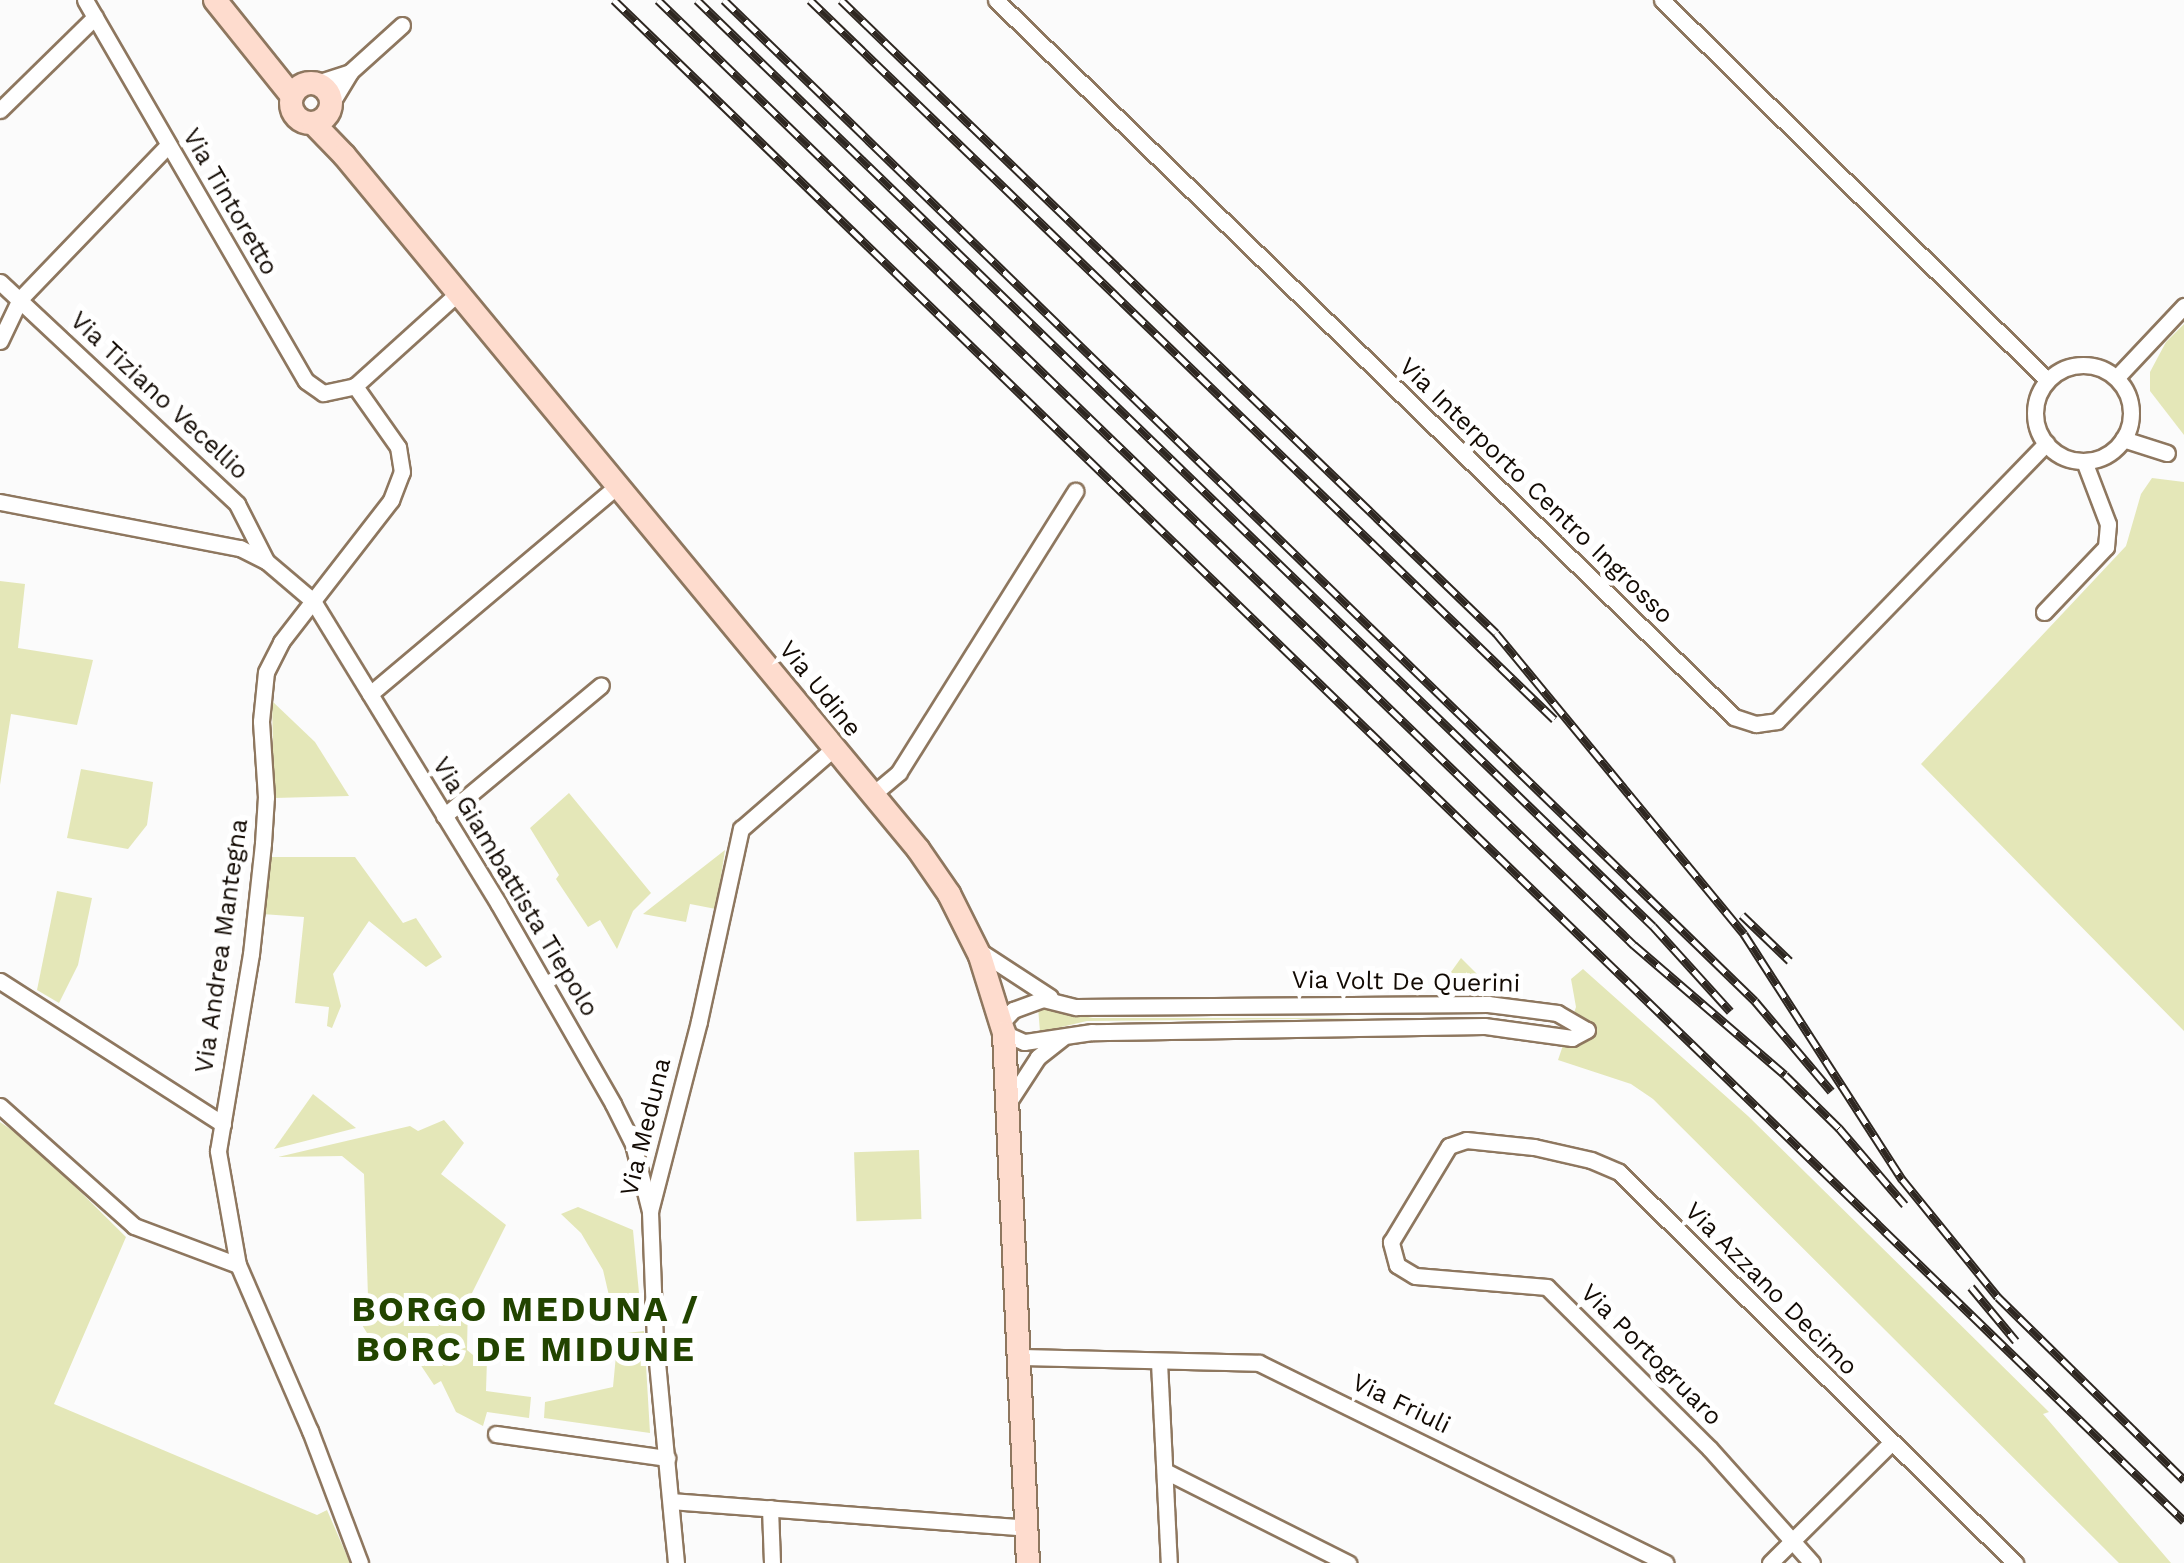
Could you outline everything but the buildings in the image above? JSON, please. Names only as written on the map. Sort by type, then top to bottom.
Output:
[{"type":"main road","points":[[215,0],[263,58],[303,88],[326,90],[324,113],[296,115],[303,88]]},
{"type":"main road","name":"Via Udine","points":[[324,113],[344,155],[872,795],[949,894],[977,950],[1002,1028],[1028,1563]]},
{"type":"street","name":"Via Tintoretto","points":[[85,0],[306,381],[323,394],[354,386]]},
{"type":"street","name":"Via Interporto Centro Ingrosso","points":[[996,0],[1734,718],[1756,724],[1777,721],[2046,443]]},
{"type":"street","points":[[1662,0],[2046,379]]},
{"type":"street","points":[[0,110],[95,17]]},
{"type":"street","points":[[324,113],[350,72],[402,25]]},
{"type":"street","points":[[303,88],[350,72]]},
{"type":"street","points":[[0,341],[20,299],[168,145]]},
{"type":"street","name":"Via Tiziano Vecellio","points":[[0,282],[237,504],[266,562]]},
{"type":"street","points":[[354,386],[458,293]]},
{"type":"street","points":[[2116,377],[2184,306]]},
{"type":"street","points":[[2072,366],[2088,366],[2116,377],[2130,408],[2123,439],[2100,458],[2084,461],[2069,459],[2046,443],[2034,412],[2046,379],[2072,366]]},
{"type":"street","name":"Via Andrea Mantegna","points":[[354,386],[398,447],[402,472],[391,500],[280,642],[266,672],[261,721],[266,797],[262,843],[250,954],[218,1151],[238,1265],[310,1432],[360,1563]]},
{"type":"street","points":[[2123,439],[2167,453]]},
{"type":"street","points":[[2044,612],[2106,547],[2108,524],[2084,461]]},
{"type":"street","points":[[370,694],[617,486]]},
{"type":"street","points":[[872,795],[899,772],[1075,491]]},
{"type":"street","points":[[0,502],[240,548],[266,562]]},
{"type":"street","name":"Via Giambattista Tiepolo","points":[[266,562],[313,601],[444,816],[614,1104],[633,1144],[650,1211]]},
{"type":"street","points":[[444,816],[601,684]]},
{"type":"street","name":"Via Meduna","points":[[676,1563],[655,1342],[650,1211],[699,1021],[741,829],[833,750]]},
{"type":"street","name":"Via Volt De Querini","points":[[977,950],[1028,987],[1062,1004]]},
{"type":"street","points":[[0,980],[222,1124]]},
{"type":"street","name":"Via Volt De Querini","points":[[1043,999],[1062,1004],[1409,1004],[1488,1004],[1541,1010],[1558,1013],[1587,1030],[1572,1038],[1484,1026],[1074,1033],[1024,1042],[1002,1028],[1026,1004],[1043,999]]},
{"type":"street","points":[[1409,1004],[1409,1026]]},
{"type":"street","points":[[1008,1103],[1038,1058],[1074,1033]]},
{"type":"street","points":[[0,1106],[134,1226],[238,1265]]},
{"type":"street","name":"Via Azzano Decimo","points":[[1449,1146],[1466,1140],[1534,1148],[1591,1160],[1619,1172],[1890,1444],[2015,1563]]},
{"type":"street","name":"Via Portogruaro","points":[[1449,1146],[1391,1242],[1397,1265],[1414,1276],[1547,1287],[1709,1448],[1812,1563]]},
{"type":"street","name":"Via Friuli","points":[[1020,1356],[1259,1363],[1666,1563]]},
{"type":"street","points":[[1159,1362],[1170,1563]]},
{"type":"street","points":[[496,1434],[667,1458]]},
{"type":"street","points":[[1770,1563],[1890,1444]]},
{"type":"street","points":[[1167,1472],[1348,1563]]},
{"type":"street","points":[[671,1501],[1026,1528]]},
{"type":"street","points":[[770,1508],[772,1563]]},
{"type":"street","points":[[1309,1563],[1318,1548]]},
{"type":"green space","points":[[2184,324],[2184,435],[2150,391],[2150,372],[2166,342]]},
{"type":"green space","points":[[2152,478],[2184,482],[2184,1031],[1921,764],[2126,546],[2141,494]]},
{"type":"green space","points":[[0,581],[25,584],[18,648],[93,660],[77,725],[11,714],[0,785]]},
{"type":"green space","points":[[272,701],[315,742],[349,796],[274,798]]},
{"type":"green space","points":[[81,769],[153,782],[147,825],[128,849],[67,838]]},
{"type":"green space","points":[[569,793],[651,893],[633,911],[617,949],[600,920],[588,927],[556,879],[559,875],[530,828]]},
{"type":"green space","points":[[725,850],[716,909],[690,904],[686,922],[643,914]]},
{"type":"green space","points":[[268,857],[355,857],[403,923],[416,918],[442,957],[426,967],[369,921],[333,974],[341,1006],[332,1028],[327,1026],[329,1007],[295,1003],[304,917],[262,914]]},
{"type":"green space","points":[[57,891],[92,898],[78,965],[59,1003],[37,990]]},
{"type":"green space","points":[[1461,958],[1492,991],[1461,992],[1452,985],[1451,972]]},
{"type":"green space","points":[[1583,969],[1748,1116],[2049,1412],[2043,1414],[2171,1563],[2119,1563],[1653,1099],[1631,1084],[1558,1060],[1576,1007],[1571,979]]},
{"type":"green space","points":[[1038,1007],[1093,1018],[1397,1018],[1087,1021],[1040,1032]]},
{"type":"green space","points":[[313,1094],[356,1128],[274,1149]]},
{"type":"green space","points":[[444,1120],[464,1143],[441,1174],[506,1225],[468,1301],[467,1350],[479,1360],[487,1359],[486,1391],[531,1397],[529,1418],[487,1412],[483,1426],[456,1412],[441,1381],[434,1385],[416,1358],[375,1346],[351,1307],[368,1297],[364,1174],[342,1156],[278,1157],[410,1126],[418,1131]]},
{"type":"green space","points":[[0,1122],[30,1142],[126,1237],[54,1404],[317,1515],[327,1510],[350,1563],[0,1563]]},
{"type":"green space","points":[[919,1150],[921,1219],[856,1221],[854,1152]]},
{"type":"green space","points":[[578,1207],[633,1230],[641,1314],[614,1317],[603,1270],[581,1233],[561,1214]]},
{"type":"green space","points":[[644,1331],[650,1433],[544,1418],[545,1402],[613,1387],[618,1334]]},
{"type":"railway","points":[[614,0],[2184,1521]]},
{"type":"railway","points":[[658,0],[1634,945],[1785,1075],[1839,1128],[1905,1205]]},
{"type":"railway","points":[[697,0],[1653,926],[1730,1011]]},
{"type":"railway","points":[[724,0],[1755,1001],[1831,1091]]},
{"type":"railway","points":[[810,0],[1554,719]]},
{"type":"railway","points":[[841,0],[1496,633],[1744,934],[1902,1179],[1998,1297],[2184,1480]]},
{"type":"railway","points":[[1742,915],[1790,961]]},
{"type":"railway","points":[[1971,1287],[2016,1341]]},
{"type":"district","name":"BORGO MEDUNA / BORC DE MIDUNE","points":[[526,1329]]}]
